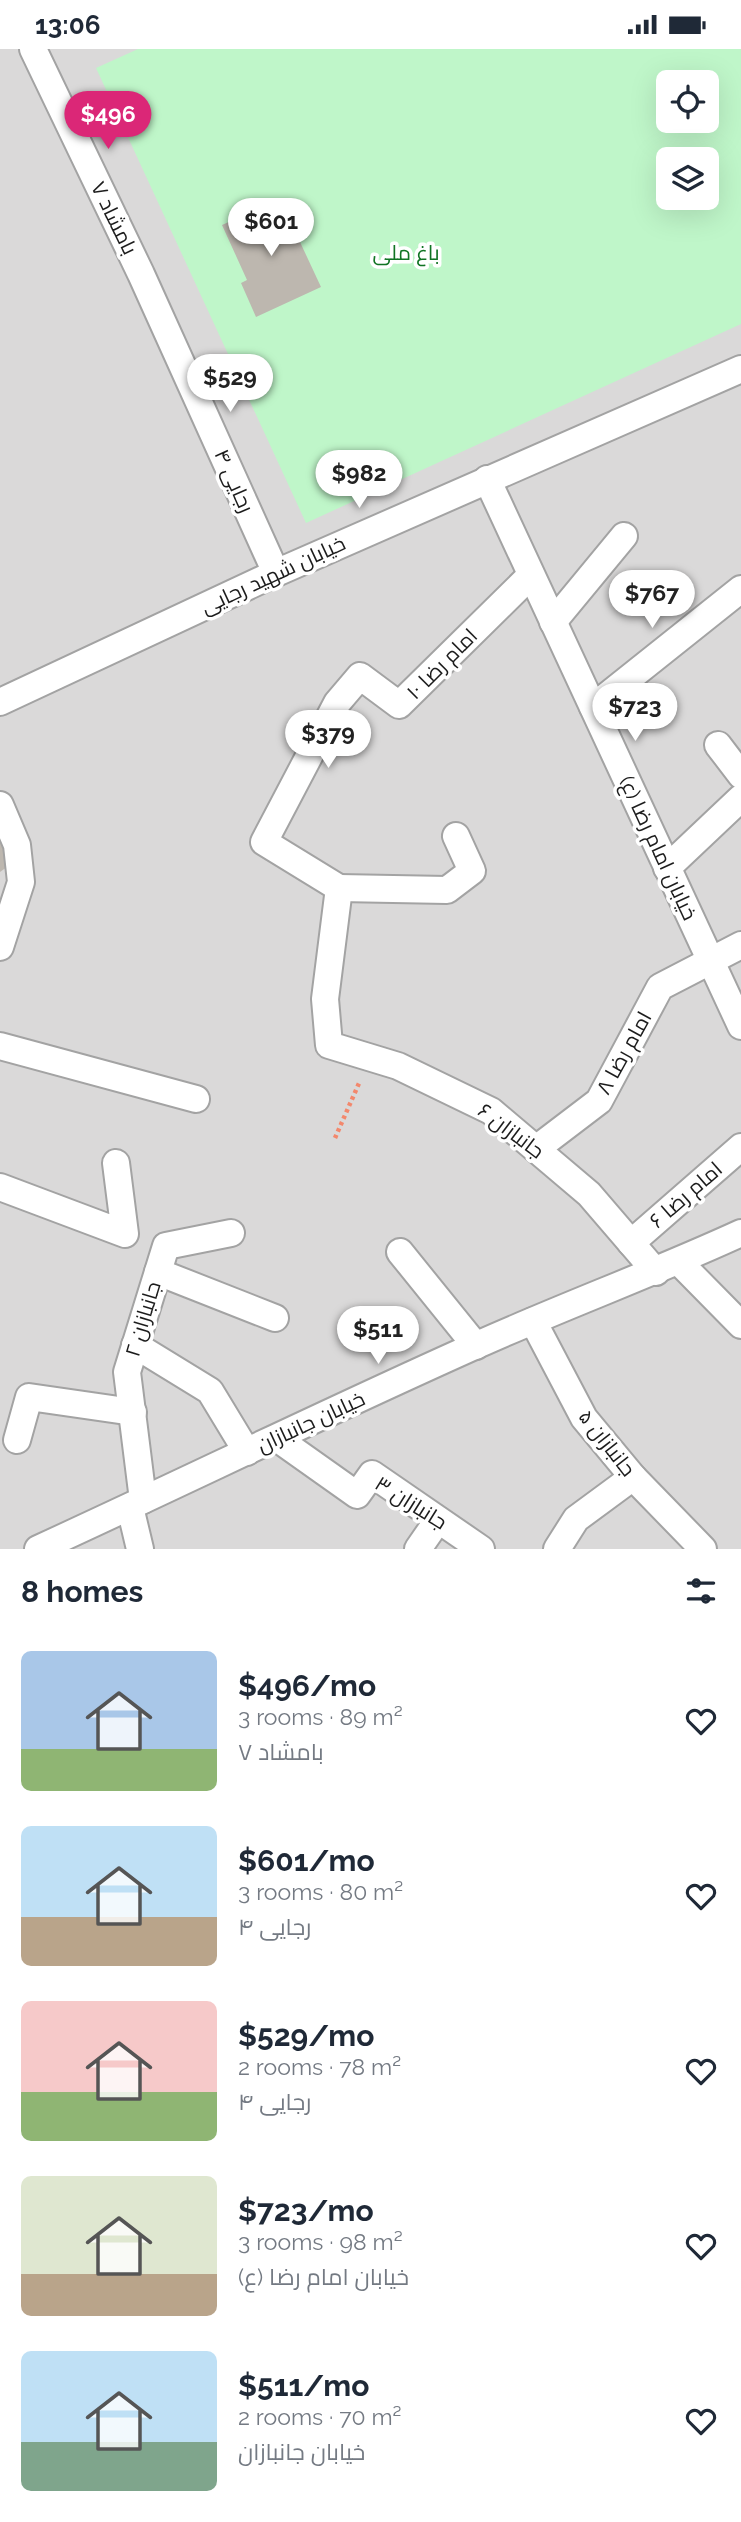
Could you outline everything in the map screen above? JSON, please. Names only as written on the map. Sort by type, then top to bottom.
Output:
[{"type":"street","name":"بامشاد ۷","points":[[33,49],[141,274]]},
{"type":"street","name":"رجایی ۴","points":[[141,274],[276,573]]},
{"type":"street","name":"خیابان شهید رجایی","points":[[0,702],[276,573],[741,369]]},
{"type":"street","name":"خیابان امام رضا (ع)","points":[[487,479],[741,1025]]},
{"type":"street","points":[[553,622],[624,536]]},
{"type":"street","name":"امام رضا ۱۰","points":[[339,888],[264,842],[337,703],[360,676],[400,705],[531,575]]},
{"type":"street","points":[[593,707],[741,589]]},
{"type":"street","points":[[718,744],[741,775]]},
{"type":"street","points":[[667,867],[741,797]]},
{"type":"street","points":[[0,805],[17,845],[21,882],[0,947]]},
{"type":"street","points":[[339,888],[447,890],[472,871],[456,836]]},
{"type":"street","name":"جانبازان ۶","points":[[339,888],[324,999],[329,1045],[398,1066],[491,1111],[589,1194],[631,1243],[667,1267],[741,1325]]},
{"type":"street","name":"امام رضا ۸","points":[[537,1149],[599,1101],[660,987],[741,945]]},
{"type":"street","points":[[0,1046],[196,1099]]},
{"type":"street","name":"امام رضا ۶","points":[[631,1243],[741,1147]]},
{"type":"street","points":[[0,1187],[125,1234],[117,1163]]},
{"type":"street","name":"جانبازان ۲","points":[[140,1549],[127,1372],[166,1246],[231,1233]]},
{"type":"street","name":"خیابان جانبازان","points":[[38,1549],[476,1346],[667,1267],[741,1233]]},
{"type":"street","points":[[400,1252],[476,1346]]},
{"type":"street","points":[[158,1272],[275,1318]]},
{"type":"street","name":"جانبازان ۵","points":[[533,1321],[584,1418],[633,1477],[702,1549]]},
{"type":"street","points":[[135,1345],[210,1391],[247,1452]]},
{"type":"street","points":[[17,1440],[29,1397],[132,1412]]},
{"type":"street","name":"جانبازان ۳","points":[[278,1439],[357,1495],[372,1474],[481,1549]]},
{"type":"street","points":[[557,1549],[576,1519],[633,1477]]},
{"type":"street","points":[[418,1549],[438,1520]]},
{"type":"path","points":[[335,1138],[370,1057]]},
{"type":"shaded area","points":[[0,49],[741,49],[741,1549],[0,1549]]},
{"type":"green space","name":"باغ ملی","points":[[138,49],[741,49],[741,324],[306,523],[96,68]]},
{"type":"building","points":[[280,199],[321,287],[256,317],[241,283],[247,280],[222,225]]},
{"type":"building","points":[[0,842],[11,864],[0,872]]}]
